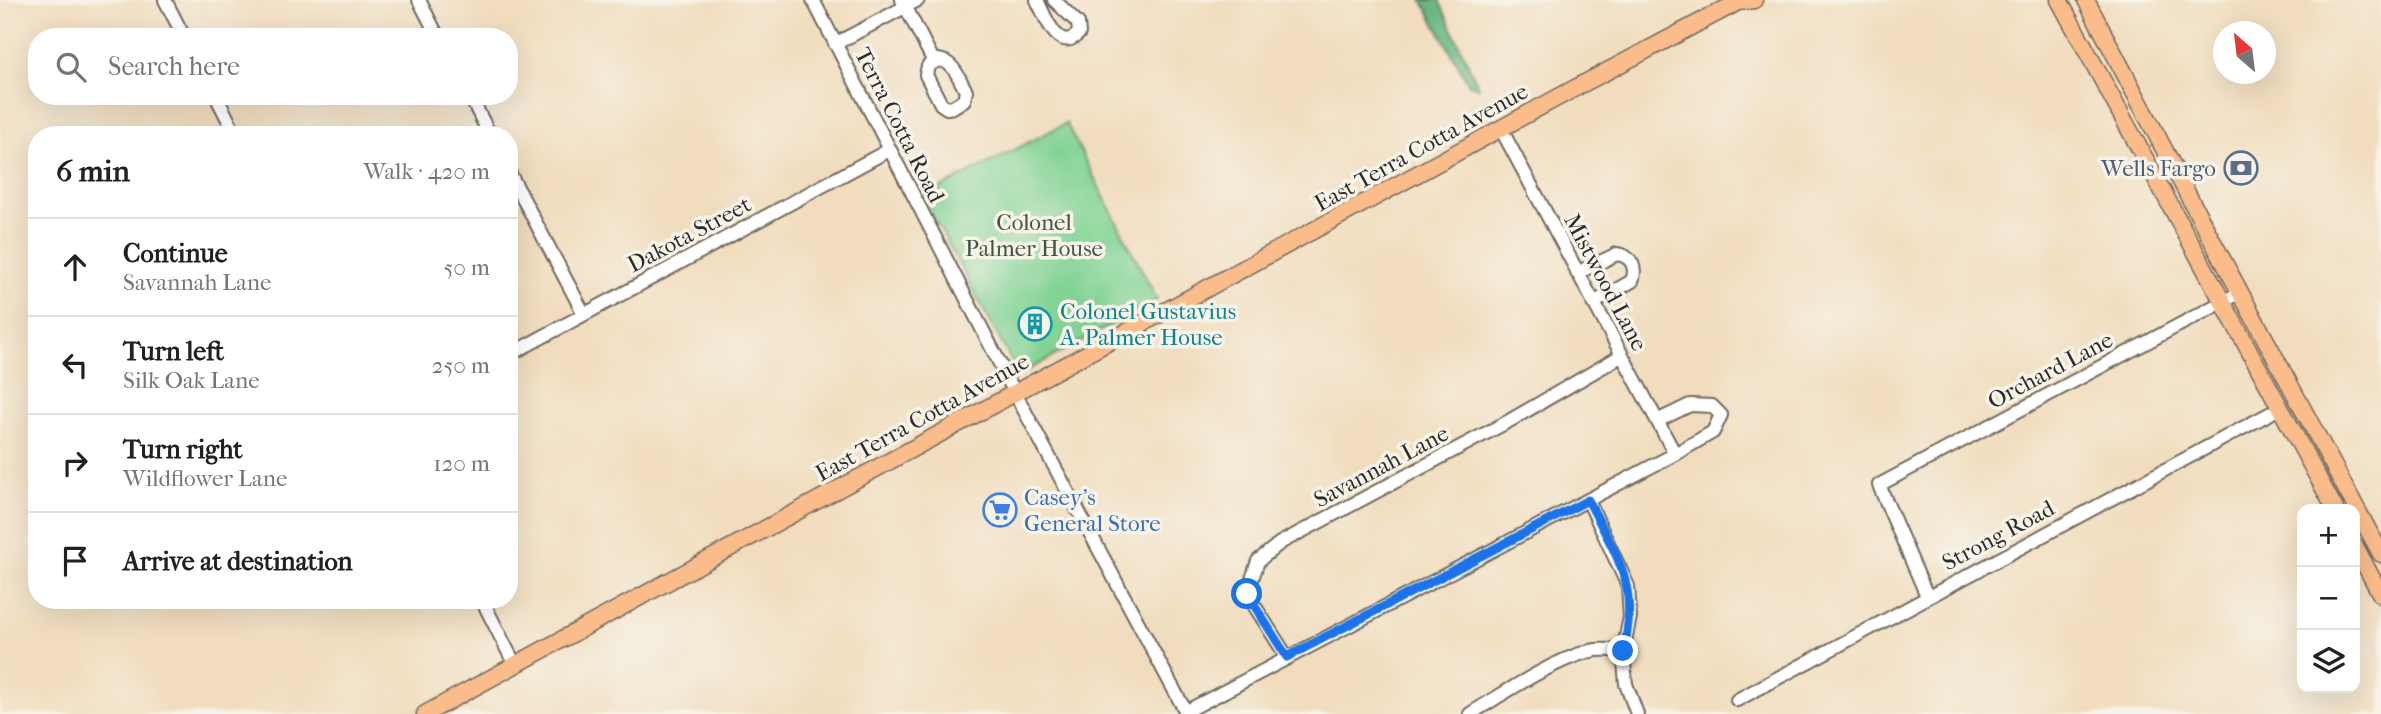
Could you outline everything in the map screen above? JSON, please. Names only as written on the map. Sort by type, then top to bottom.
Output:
[{"type":"main road","points":[[2059,0],[2332,504]]},
{"type":"main road","points":[[2086,0],[2381,554]]},
{"type":"main road","name":"East Terra Cotta Avenue","points":[[425,714],[1501,129],[1744,1]]},
{"type":"main road","points":[[2360,555],[2381,595]]},
{"type":"street","points":[[165,0],[179,28]]},
{"type":"street","points":[[419,0],[434,28]]},
{"type":"street","name":"Terra Cotta Road","points":[[813,0],[1015,393],[1186,713]]},
{"type":"street","points":[[835,44],[904,3],[918,0]]},
{"type":"street","points":[[1037,0],[1056,34],[1062,40],[1069,40],[1079,33],[1079,26],[1054,0]]},
{"type":"street","points":[[904,3],[933,62]]},
{"type":"street","points":[[221,105],[231,126]]},
{"type":"street","points":[[475,105],[485,126]]},
{"type":"street","name":"Mistwood Lane","points":[[1501,129],[1675,454]]},
{"type":"street","name":"Dakota Street","points":[[518,350],[889,150]]},
{"type":"street","points":[[518,189],[584,314]]},
{"type":"street","points":[[1577,273],[1611,255],[1623,255],[1632,263],[1635,270],[1632,281],[1593,303]]},
{"type":"street","name":"Orchard Lane","points":[[1927,596],[1879,485],[2241,292]]},
{"type":"street","name":"Savannah Lane","points":[[1287,657],[1247,594],[1258,561],[1280,543],[1509,421],[1621,356]]},
{"type":"street","points":[[1186,713],[1287,657],[1675,454],[1713,432],[1721,415],[1712,405],[1690,405],[1657,421]]},
{"type":"street","name":"Strong Road","points":[[1737,700],[2280,408]]},
{"type":"street","points":[[1588,500],[1628,586],[1630,617],[1623,651],[1626,684],[1637,714]]},
{"type":"street","points":[[487,609],[515,665]]},
{"type":"street","points":[[1470,714],[1578,655],[1596,650],[1623,651]]},
{"type":"green space","points":[[1422,0],[1439,0],[1479,88],[1469,85]]},
{"type":"green space","name":"Colonel Palmer House","points":[[1066,123],[1157,300],[1019,375],[923,197]]},
{"type":"place","name":"Wells Fargo","points":[[2241,168]]},
{"type":"place","name":"Colonel Gustavius A. Palmer House","points":[[1035,324]]},
{"type":"place","name":"Casey's General Store","points":[[1000,510]]},
{"type":"route","points":[[1247,594],[1287,657],[1588,500],[1628,586],[1630,617],[1623,651]]}]
